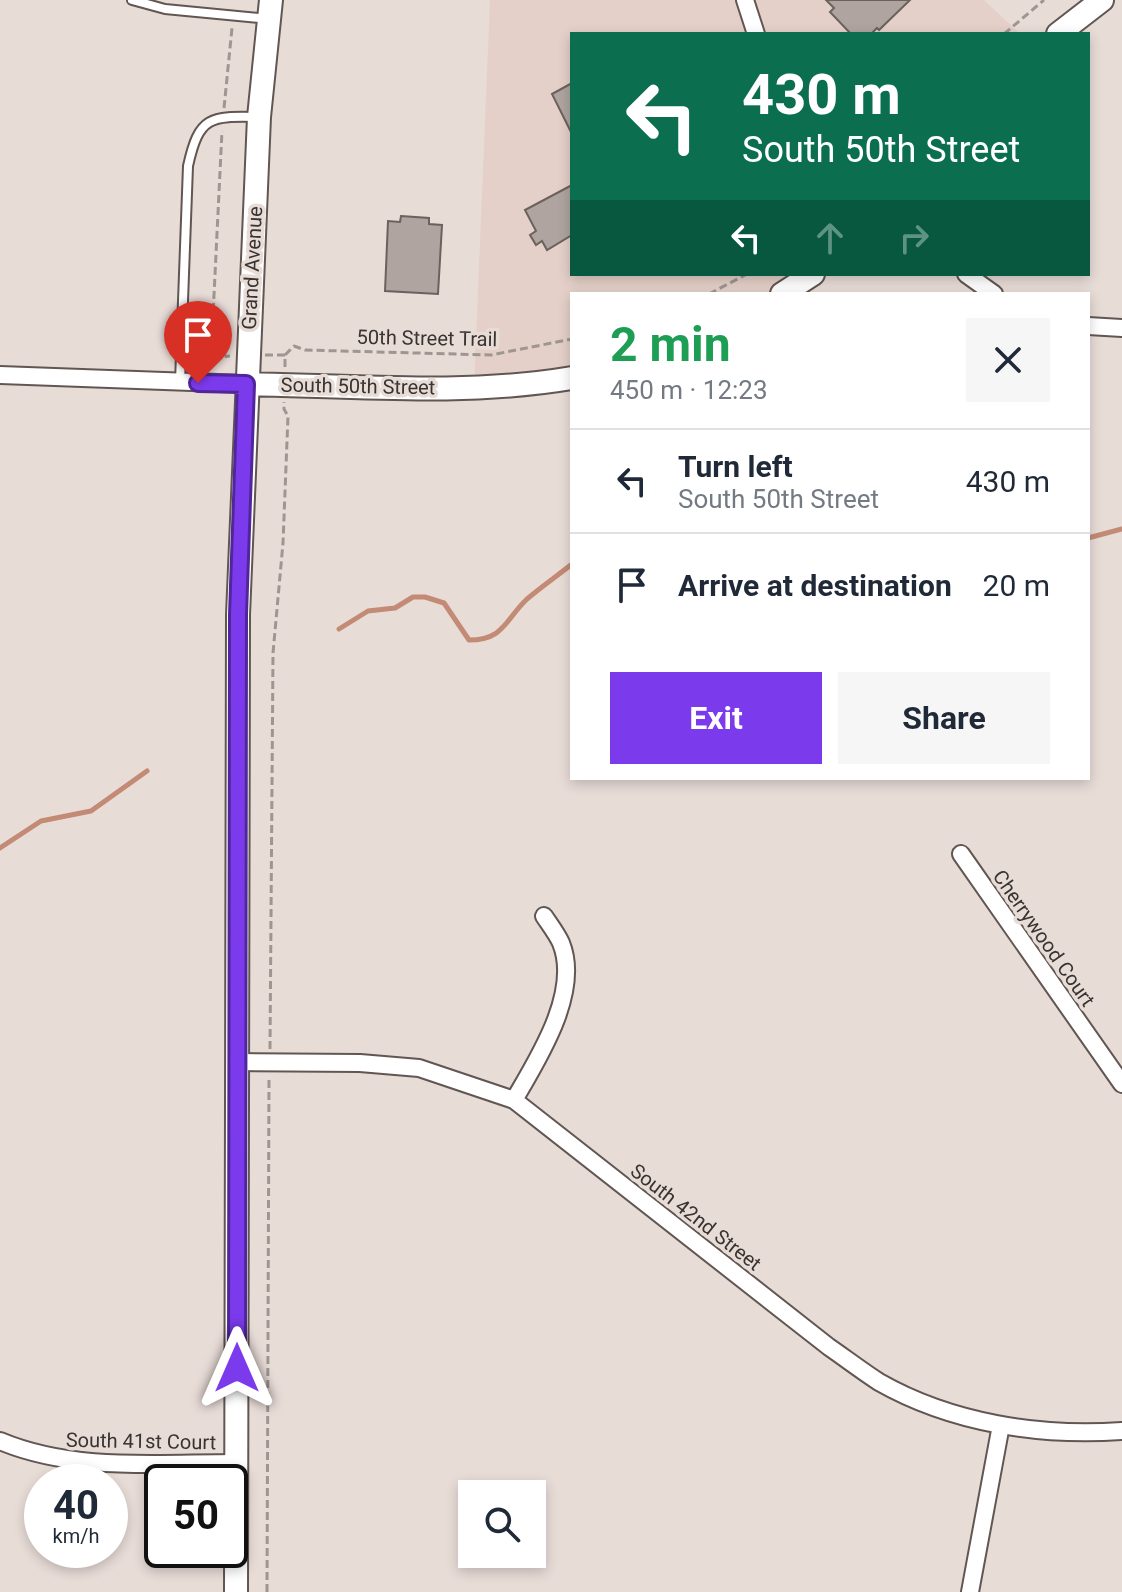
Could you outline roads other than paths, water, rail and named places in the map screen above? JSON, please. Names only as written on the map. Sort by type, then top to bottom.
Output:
[{"type":"main road","points":[[1061,32],[1102,0]]},
{"type":"main road","name":"Grand Avenue","points":[[236,1592],[238,615],[259,117],[270,10]]},
{"type":"main road","points":[[785,292],[810,276]]},
{"type":"main road","name":"South 50th Street","points":[[246,384],[474,387],[533,385],[570,378]]},
{"type":"street","points":[[745,0],[755,32]]},
{"type":"street","points":[[969,276],[991,292]]},
{"type":"street","points":[[1090,326],[1122,328]]},
{"type":"street","name":"South 50th Street","points":[[0,375],[246,384]]},
{"type":"street","name":"Cherrywood Court","points":[[961,854],[1122,1084]]},
{"type":"street","points":[[514,1100],[554,1026],[562,993],[566,963],[561,942],[544,916]]},
{"type":"street","name":"South 42nd Street","points":[[238,1062],[360,1063],[419,1068],[514,1100],[829,1347],[879,1382],[927,1405],[1001,1425],[1085,1434],[1122,1431]]},
{"type":"street","points":[[970,1592],[1001,1425]]},
{"type":"street","name":"South 41st Court","points":[[0,1441],[43,1457],[72,1462],[236,1463]]},
{"type":"lane","points":[[132,0],[165,9],[233,17],[270,10]]},
{"type":"lane","points":[[180,382],[188,166],[193,140],[204,124],[224,116],[259,117]]},
{"type":"waterway","points":[[1090,537],[1122,529]]},
{"type":"waterway","points":[[339,629],[368,611],[395,608],[413,597],[425,597],[444,603],[469,640],[490,637],[527,599],[570,566]]},
{"type":"waterway","points":[[0,848],[41,821],[91,811],[147,771]]}]
